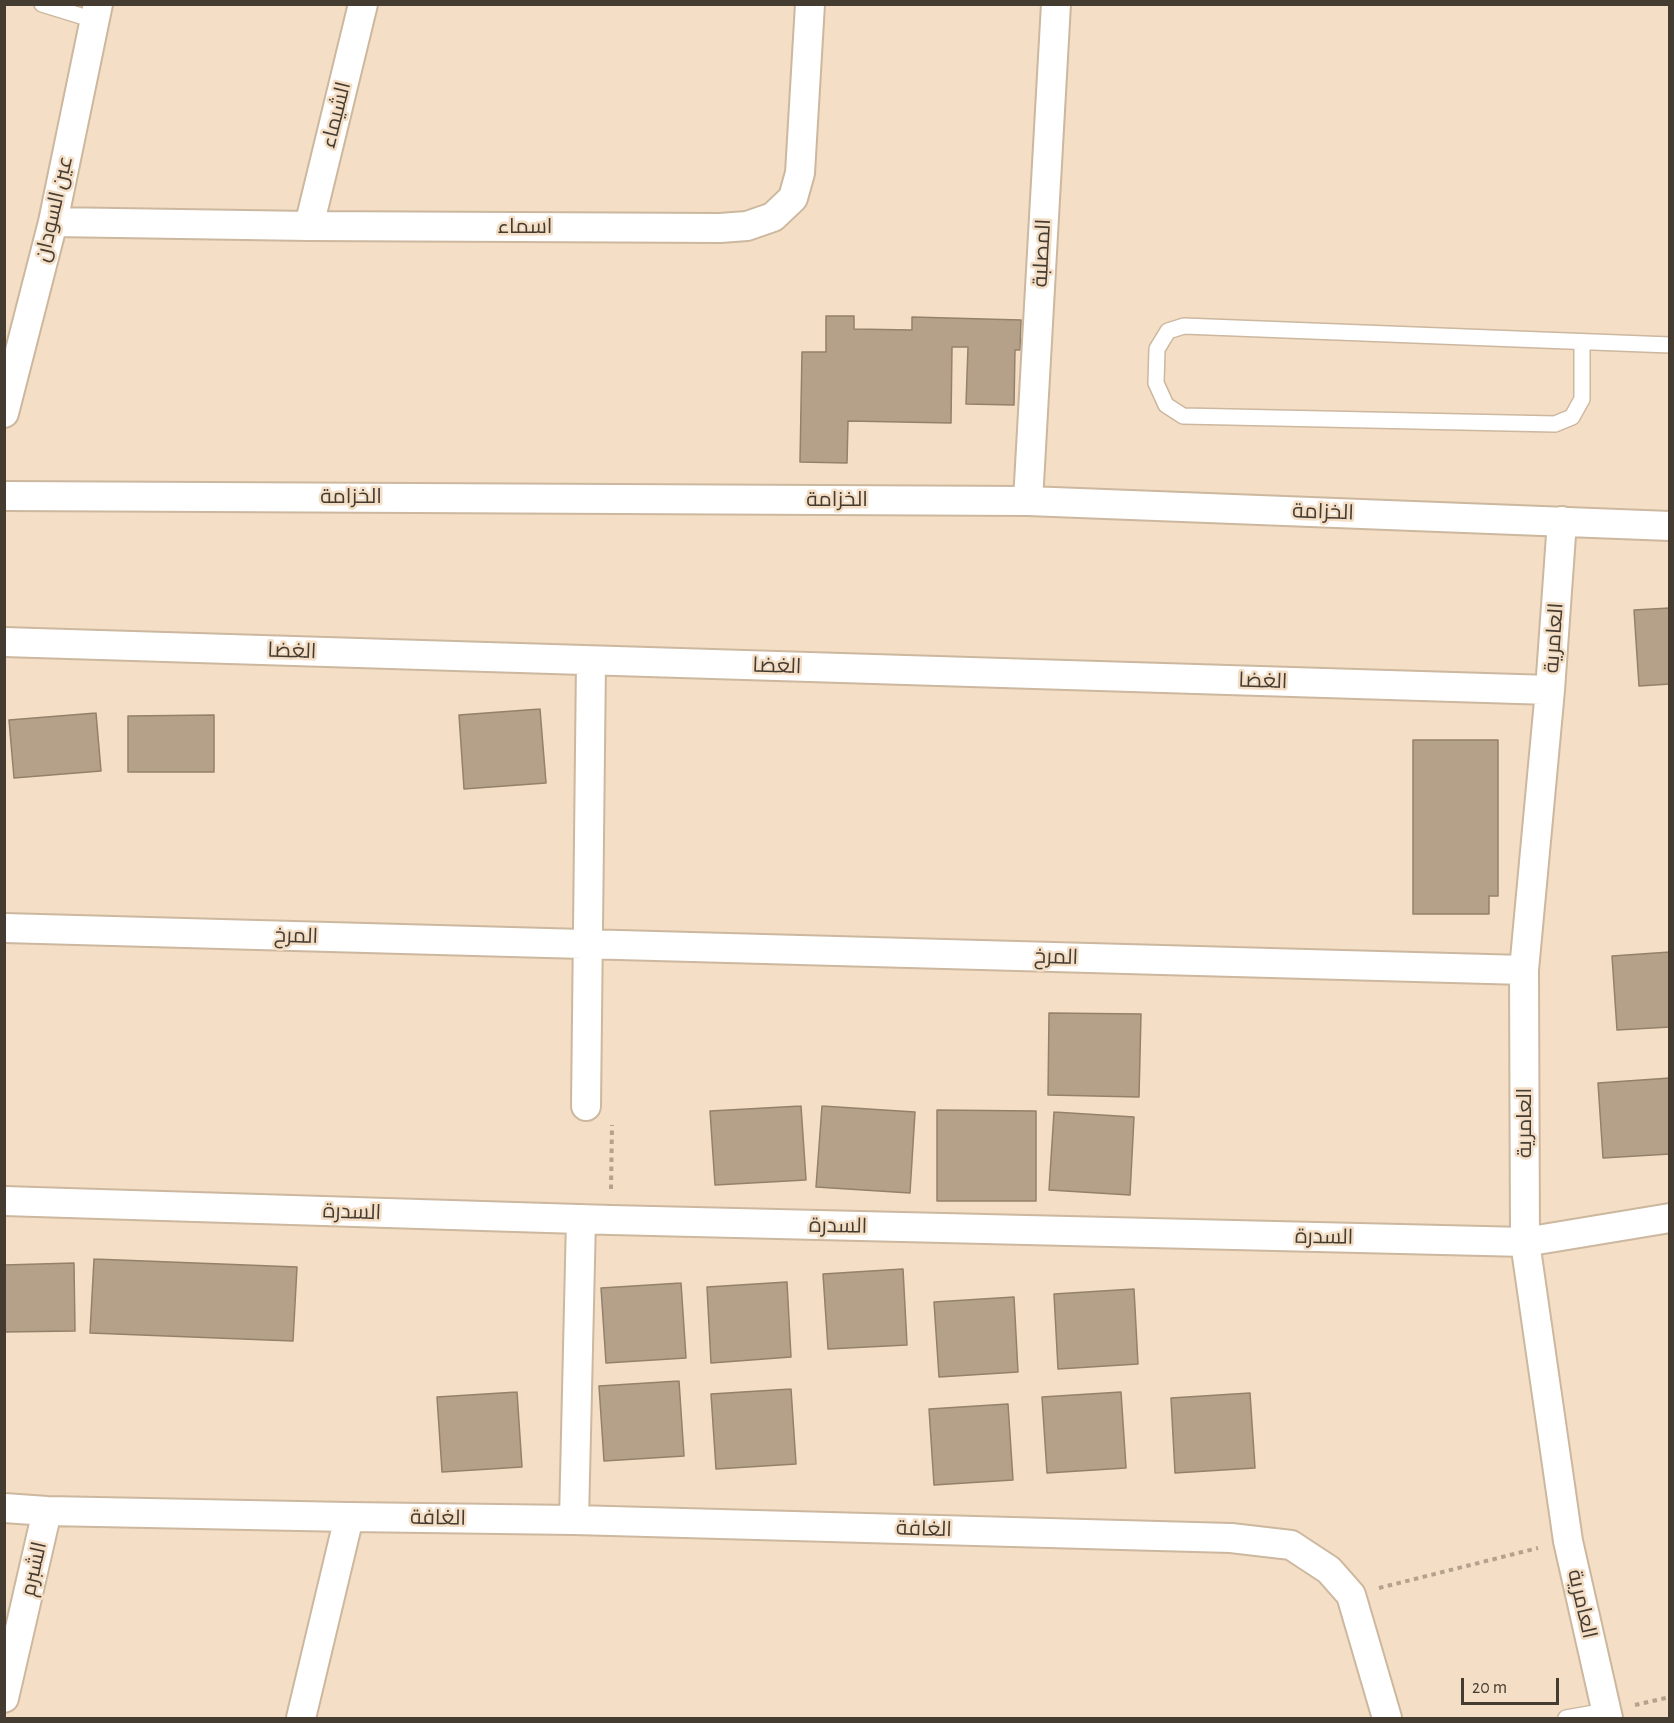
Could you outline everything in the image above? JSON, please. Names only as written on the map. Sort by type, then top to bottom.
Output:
[{"type":"street","name":"الشيماء","points":[[309,226],[363,4]]},
{"type":"street","name":"اسماء","points":[[53,222],[309,226],[720,228],[747,226],[773,217],[794,198],[800,173],[810,4]]},
{"type":"street","name":"المصلبة","points":[[1028,501],[1056,4]]},
{"type":"street","name":"عين السودان","points":[[4,413],[53,222],[96,12]]},
{"type":"street","name":"الخزامة","points":[[4,496],[1028,501],[1670,526]]},
{"type":"street","name":"العامرية","points":[[1562,521],[1550,690],[1524,970],[1525,1242],[1568,1541],[1607,1715]]},
{"type":"street","name":"الغضا","points":[[4,642],[1550,690]]},
{"type":"street","points":[[586,1106],[591,661]]},
{"type":"street","name":"المرخ","points":[[4,928],[1524,970]]},
{"type":"street","name":"السدرة","points":[[4,1201],[611,1220],[1525,1242],[1670,1218]]},
{"type":"street","points":[[574,1520],[581,1219]]},
{"type":"street","name":"الغافة","points":[[4,1508],[47,1511],[574,1520],[1232,1538],[1291,1545],[1329,1570],[1352,1595],[1387,1719]]},
{"type":"street","name":"الشبرم","points":[[4,1698],[47,1511]]},
{"type":"street","points":[[301,1719],[349,1517]]},
{"type":"lane","points":[[42,4],[96,12]]},
{"type":"lane","points":[[1582,342],[1582,399],[1572,417],[1555,424],[1183,416],[1166,405],[1156,383],[1157,349],[1168,331],[1184,326],[1670,345]]},
{"type":"lane","points":[[1566,1719],[1607,1715]]},
{"type":"path","points":[[586,1106],[612,1108],[611,1220]]},
{"type":"path","points":[[1352,1595],[1568,1541]]},
{"type":"building","points":[[826,316],[854,316],[854,329],[912,330],[912,317],[1021,320],[1020,350],[1015,350],[1014,405],[966,404],[968,347],[952,347],[951,423],[848,421],[847,463],[800,462],[802,352],[826,352]]},
{"type":"building","points":[[1670,608],[1670,684],[1639,686],[1634,610]]},
{"type":"building","points":[[540,709],[546,783],[464,789],[459,715]]},
{"type":"building","points":[[96,713],[101,771],[14,778],[9,720]]},
{"type":"building","points":[[214,715],[214,772],[128,772],[128,716]]},
{"type":"building","points":[[1413,740],[1498,740],[1498,896],[1489,896],[1489,914],[1413,914]]},
{"type":"building","points":[[1670,952],[1670,1027],[1617,1030],[1612,956]]},
{"type":"building","points":[[1049,1013],[1141,1014],[1139,1097],[1048,1095]]},
{"type":"building","points":[[1670,1078],[1670,1154],[1603,1158],[1598,1083]]},
{"type":"building","points":[[801,1106],[806,1180],[715,1185],[710,1111]]},
{"type":"building","points":[[822,1106],[915,1112],[910,1193],[816,1187]]},
{"type":"building","points":[[937,1110],[1036,1111],[1036,1201],[937,1201]]},
{"type":"building","points":[[1054,1112],[1134,1117],[1130,1195],[1049,1190]]},
{"type":"building","points":[[94,1259],[297,1267],[293,1341],[90,1333]]},
{"type":"building","points":[[74,1263],[75,1331],[4,1332],[4,1265]]},
{"type":"building","points":[[903,1269],[907,1345],[828,1349],[823,1274]]},
{"type":"building","points":[[787,1282],[791,1357],[711,1363],[707,1287]]},
{"type":"building","points":[[681,1283],[686,1358],[606,1363],[601,1288]]},
{"type":"building","points":[[1134,1289],[1138,1364],[1058,1369],[1054,1294]]},
{"type":"building","points":[[1014,1297],[1018,1372],[939,1377],[934,1302]]},
{"type":"building","points":[[679,1381],[684,1456],[604,1461],[599,1386]]},
{"type":"building","points":[[791,1389],[796,1464],[716,1469],[711,1394]]},
{"type":"building","points":[[517,1392],[522,1467],[442,1472],[437,1397]]},
{"type":"building","points":[[1121,1392],[1126,1468],[1047,1473],[1042,1397]]},
{"type":"building","points":[[1250,1393],[1255,1468],[1175,1473],[1171,1398]]},
{"type":"building","points":[[1008,1404],[1013,1480],[934,1485],[929,1409]]}]
